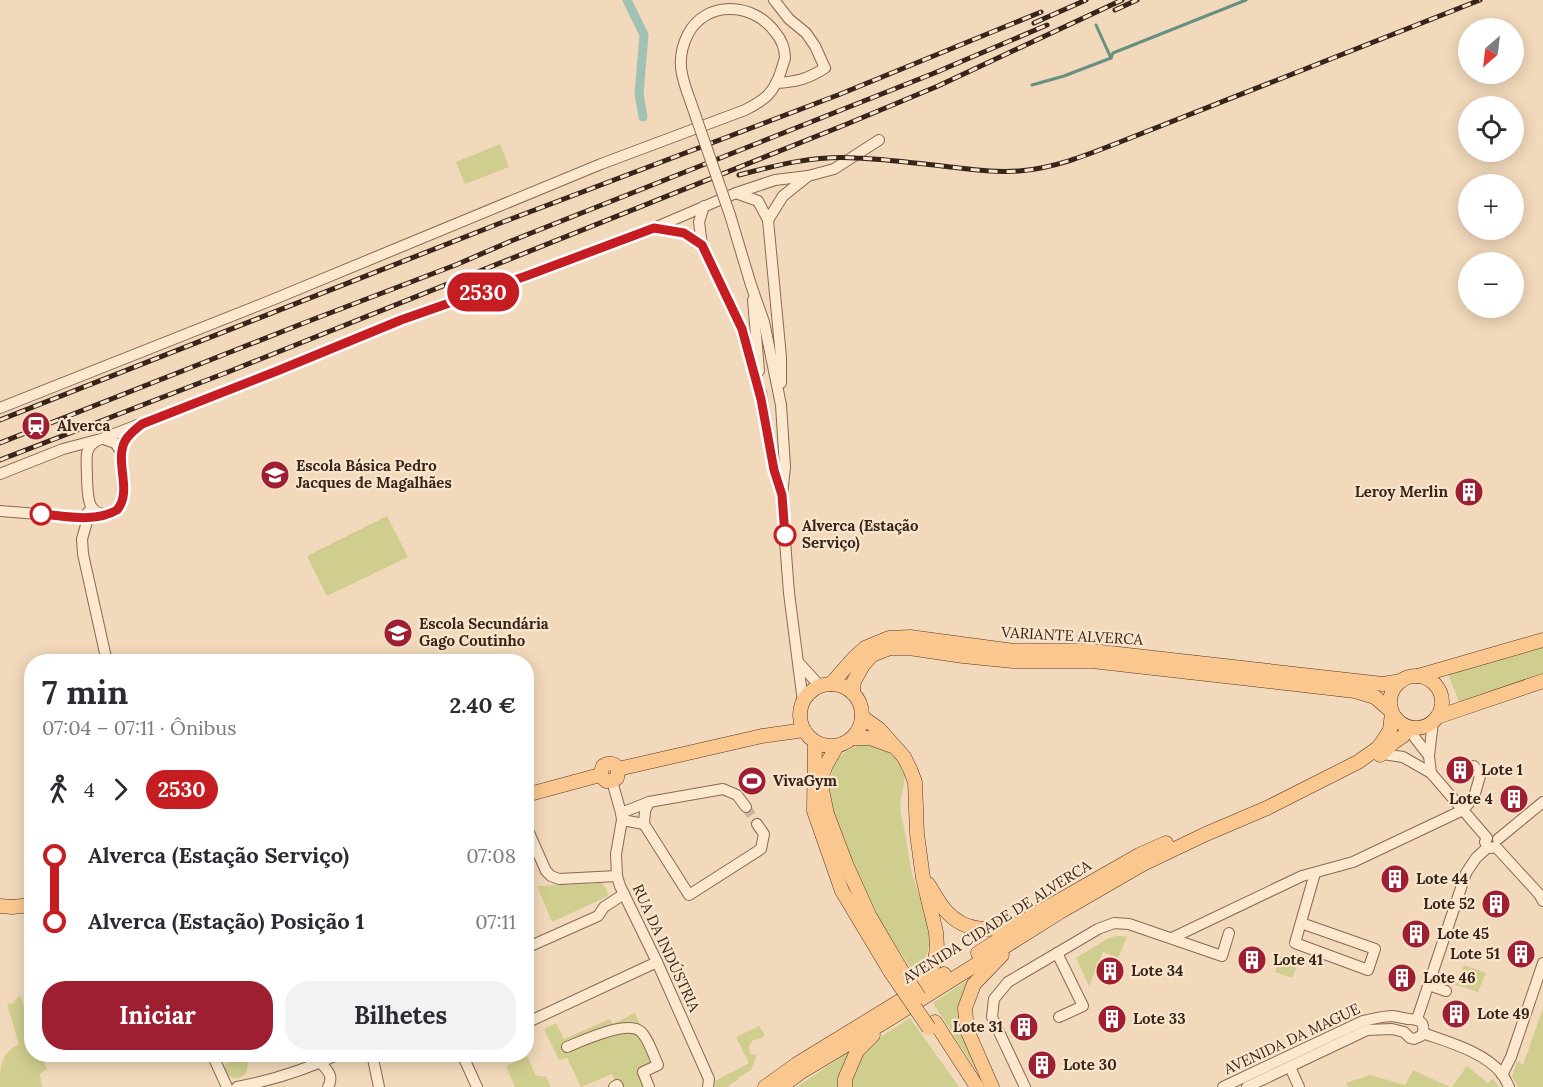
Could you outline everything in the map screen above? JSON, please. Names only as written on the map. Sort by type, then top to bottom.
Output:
[{"type":"main road","name":"VARIANTE ALVERCA","points":[[825,685],[865,648],[889,638],[910,637],[1014,651],[1092,651],[1383,684],[1401,681]]},
{"type":"main road","points":[[1543,640],[1453,667],[1406,678],[1396,685],[1390,700],[1392,712],[1397,721],[1411,728],[1423,728],[1435,719],[1543,681]]},
{"type":"main road","name":"VARIANTE ALVERCA","points":[[853,693],[854,681],[862,665],[872,655],[890,648],[909,648],[1014,661],[1092,661],[1355,691],[1375,697],[1392,712]]},
{"type":"main road","points":[[1418,676],[1429,680],[1438,688],[1442,706],[1435,719]]},
{"type":"main road","points":[[774,733],[802,707],[813,690],[825,685],[847,688],[858,700],[862,717],[858,732],[853,738],[837,746],[826,746],[815,742],[808,736],[801,723],[802,707]]},
{"type":"main road","name":"AVENIDA CIDADE DE ALVERCA","points":[[765,1087],[798,1064],[1019,938],[1059,912],[1143,864],[1267,808],[1358,762],[1377,748],[1385,738],[1390,730],[1392,712]]},
{"type":"main road","points":[[845,1087],[845,1079],[857,1051],[889,1013],[928,975],[935,961],[937,947],[917,834],[915,782],[904,757],[879,729],[862,717]]},
{"type":"main road","name":"AVENIDA CIDADE DE ALVERCA","points":[[1358,762],[1370,761],[1383,754],[1411,728]]},
{"type":"main road","points":[[534,793],[774,733],[804,730]]},
{"type":"main road","points":[[853,738],[870,738],[894,747]]},
{"type":"main road","points":[[815,742],[814,811],[842,891],[932,1025],[977,1087]]},
{"type":"main road","points":[[837,746],[822,776],[826,814],[846,864],[895,970]]},
{"type":"main road","name":"AVENIDA CIDADE DE ALVERCA","points":[[782,1087],[936,979],[1027,919],[1139,855],[1201,826],[1323,779]]},
{"type":"main road","points":[[923,878],[947,913],[974,928],[986,930],[1001,928],[1027,919]]},
{"type":"main road","points":[[0,906],[24,906]]},
{"type":"main road","points":[[992,1087],[967,1030],[965,1008],[974,984],[1019,938]]},
{"type":"main road","points":[[932,1025],[966,1087]]},
{"type":"street","points":[[774,0],[816,46],[825,68],[812,77],[790,83],[776,83]]},
{"type":"street","points":[[0,408],[272,300],[602,164],[745,110],[772,92],[785,57],[784,49],[780,39],[765,20],[747,10],[724,8],[714,10],[698,19],[691,27],[682,49],[681,73],[690,100],[730,215],[764,321],[781,405]]},
{"type":"street","points":[[105,654],[83,554],[82,539],[88,518],[87,453],[90,446],[112,434],[277,371],[401,320],[654,228],[736,193],[775,180],[808,176],[834,169],[879,140]]},
{"type":"street","points":[[768,220],[783,196],[808,176]]},
{"type":"street","points":[[736,193],[758,201],[768,220],[781,357],[785,467],[782,495],[789,593],[802,707]]},
{"type":"street","points":[[704,206],[699,222],[702,245],[742,329],[761,399],[774,470],[782,495]]},
{"type":"street","points":[[654,228],[684,233],[702,245]]},
{"type":"street","points":[[751,285],[761,399]]},
{"type":"street","points":[[0,511],[88,518],[110,514],[117,510],[123,500],[122,453],[127,439],[142,424]]},
{"type":"street","points":[[0,474],[63,449],[102,440],[115,443],[122,453]]},
{"type":"street","points":[[88,497],[95,511],[110,514]]},
{"type":"street","points":[[797,661],[825,685]]},
{"type":"street","points":[[1431,773],[1429,756],[1435,719]]},
{"type":"street","points":[[1411,728],[1415,738],[1429,756]]},
{"type":"street","points":[[1383,754],[1403,757],[1431,773],[1539,894],[1543,902]]},
{"type":"street","points":[[1172,938],[1302,876],[1353,862],[1463,810],[1474,797],[1480,776],[1474,766]]},
{"type":"street","name":"RUA DA INDÚSTRIA","points":[[610,775],[621,816],[616,854],[617,876],[709,1079],[708,1087]]},
{"type":"street","points":[[621,816],[649,801],[723,789],[737,795],[746,807]]},
{"type":"street","points":[[649,801],[644,824],[689,894],[761,849],[764,834],[757,824]]},
{"type":"street","points":[[1414,1019],[1423,1025],[1424,1029],[1421,1036],[1414,1039],[1404,1032],[1404,1025],[1414,1019],[1429,985],[1466,873],[1476,858],[1492,843],[1543,802]]},
{"type":"street","points":[[621,816],[644,824]]},
{"type":"street","points":[[534,844],[546,871],[553,877],[559,879],[617,876]]},
{"type":"street","points":[[1301,923],[1375,949],[1368,970],[1294,943],[1316,873]]},
{"type":"street","points":[[534,944],[598,916],[604,907],[624,894]]},
{"type":"street","points":[[1025,1087],[992,1017],[994,999],[1008,982],[1098,929],[1114,923],[1129,924],[1222,956],[1229,933]]},
{"type":"street","points":[[1057,953],[1083,1006],[1059,1017]]},
{"type":"street","points":[[534,1019],[657,962]]},
{"type":"street","points":[[1502,1075],[1511,1057],[1543,963]]},
{"type":"street","points":[[1429,985],[1446,991]]},
{"type":"street","name":"AVENIDA DA MAGUE","points":[[1223,1087],[1363,1021],[1393,1016],[1414,1019]]},
{"type":"street","points":[[567,1047],[614,1030],[638,1029],[643,1034],[658,1065],[643,1072],[649,1087]]},
{"type":"street","name":"AVENIDA DA MAGUE","points":[[1247,1087],[1367,1030],[1392,1029],[1404,1032]]},
{"type":"street","points":[[1423,1033],[1471,1051],[1494,1066],[1509,1087]]},
{"type":"street","points":[[215,1062],[226,1087]]},
{"type":"street","points":[[374,1062],[379,1087]]},
{"type":"street","points":[[466,1062],[477,1087]]},
{"type":"street","points":[[237,1087],[281,1077],[321,1063],[331,1076],[328,1087]]},
{"type":"street","points":[[1290,1067],[1299,1087]]},
{"type":"shaded area","points":[[500,144],[509,167],[465,184],[456,162]]},
{"type":"shaded area","points":[[387,516],[408,557],[327,596],[307,556]]},
{"type":"shaded area","points":[[1543,645],[1543,676],[1460,704],[1448,674]]},
{"type":"shaded area","points":[[861,743],[888,752],[897,760],[903,772],[901,814],[912,873],[926,913],[930,935],[924,962],[917,978],[872,909],[834,819],[830,795],[833,769],[837,760],[845,752]]},
{"type":"shaded area","points":[[602,883],[608,896],[552,922],[537,886]]},
{"type":"shaded area","points":[[1115,936],[1127,937],[1118,958],[1103,952],[1089,986],[1076,958]]},
{"type":"shaded area","points":[[1280,957],[1298,963],[1292,978],[1275,972]]},
{"type":"shaded area","points":[[1464,965],[1486,973],[1478,992],[1456,985]]},
{"type":"shaded area","points":[[974,976],[960,1009],[987,1087],[933,1003]]},
{"type":"shaded area","points":[[20,995],[24,1006],[24,1062],[44,1062],[47,1069],[40,1074],[42,1087],[0,1087],[2,1062],[8,1052],[19,1044],[7,1004],[12,1004]]},
{"type":"shaded area","points":[[1543,1008],[1543,1087],[1518,1087],[1512,1076],[1517,1061],[1523,1065]]},
{"type":"shaded area","points":[[635,1013],[658,1065],[646,1067],[654,1087],[618,1087],[612,1074],[581,1087],[567,1058],[559,1060],[544,1029],[556,1023],[564,1039],[610,1019],[613,1024]]},
{"type":"shaded area","points":[[910,1018],[959,1087],[849,1087],[859,1062],[871,1045]]},
{"type":"shaded area","points":[[759,1026],[765,1035],[753,1040],[749,1046],[750,1054],[757,1055],[751,1070],[728,1087],[715,1087],[715,1081],[749,1063],[736,1037]]},
{"type":"shaded area","points":[[851,1050],[840,1073],[838,1087],[797,1087]]},
{"type":"shaded area","points":[[228,1062],[248,1062],[246,1073],[240,1078],[230,1076],[224,1067]]},
{"type":"shaded area","points":[[514,1062],[530,1062],[536,1076],[546,1076],[551,1087],[515,1087],[506,1066]]},
{"type":"shaded area","points":[[1467,1066],[1488,1083],[1493,1079],[1499,1087],[1452,1087]]},
{"type":"shaded area","points":[[1413,1070],[1450,1087],[1348,1087],[1346,1083],[1370,1075],[1405,1085]]},
{"type":"waterway","points":[[627,0],[644,35],[639,94],[643,117]]},
{"type":"waterway","points":[[1032,85],[1064,76],[1111,58],[1113,53],[1246,0]]},
{"type":"waterway","points":[[1096,25],[1111,58]]},
{"type":"tunnel","points":[[746,807],[757,824]]},
{"type":"railway","points":[[1034,23],[1086,0]]},
{"type":"railway","points":[[0,460],[228,372],[847,124],[938,86],[1122,0]]},
{"type":"railway","points":[[1115,10],[1137,0]]},
{"type":"railway","points":[[739,175],[797,162],[841,157],[991,171],[1019,171],[1045,167],[1095,152],[1480,0]]},
{"type":"railway","points":[[0,420],[503,222],[838,95],[1041,12]]},
{"type":"railway","points":[[0,443],[458,264],[932,74],[1047,25]]},
{"type":"bus line","name":"2530","points":[[41,514],[88,518],[110,514],[117,510],[123,500],[123,447],[132,432],[142,424],[401,320],[654,228],[684,233],[702,245],[742,329],[761,399],[774,470],[782,495],[785,535]]},
{"type":"place","name":"Alverca","points":[[36,426]]},
{"type":"place","name":"Escola Básica Pedro Jacques de Magalhães","points":[[275,475]]},
{"type":"place","name":"Leroy Merlin","points":[[1469,492]]},
{"type":"place","name":"Alverca (Estação Serviço)","points":[[785,535]]},
{"type":"place","name":"Escola Secundária Gago Coutinho","points":[[398,633]]},
{"type":"place","name":"Lote 1","points":[[1460,770]]},
{"type":"place","name":"VivaGym","points":[[752,781]]},
{"type":"place","name":"Lote 4","points":[[1514,799]]},
{"type":"place","name":"Lote 44","points":[[1395,879]]},
{"type":"place","name":"Lote 52","points":[[1496,904]]},
{"type":"place","name":"Lote 45","points":[[1416,934]]},
{"type":"place","name":"Lote 51","points":[[1521,954]]},
{"type":"place","name":"Lote 41","points":[[1252,960]]},
{"type":"place","name":"Lote 34","points":[[1110,971]]},
{"type":"place","name":"Lote 46","points":[[1402,978]]},
{"type":"place","name":"Lote 49","points":[[1456,1014]]},
{"type":"place","name":"Lote 33","points":[[1112,1019]]},
{"type":"place","name":"Lote 31","points":[[1024,1027]]},
{"type":"place","name":"Lote 30","points":[[1042,1065]]}]
